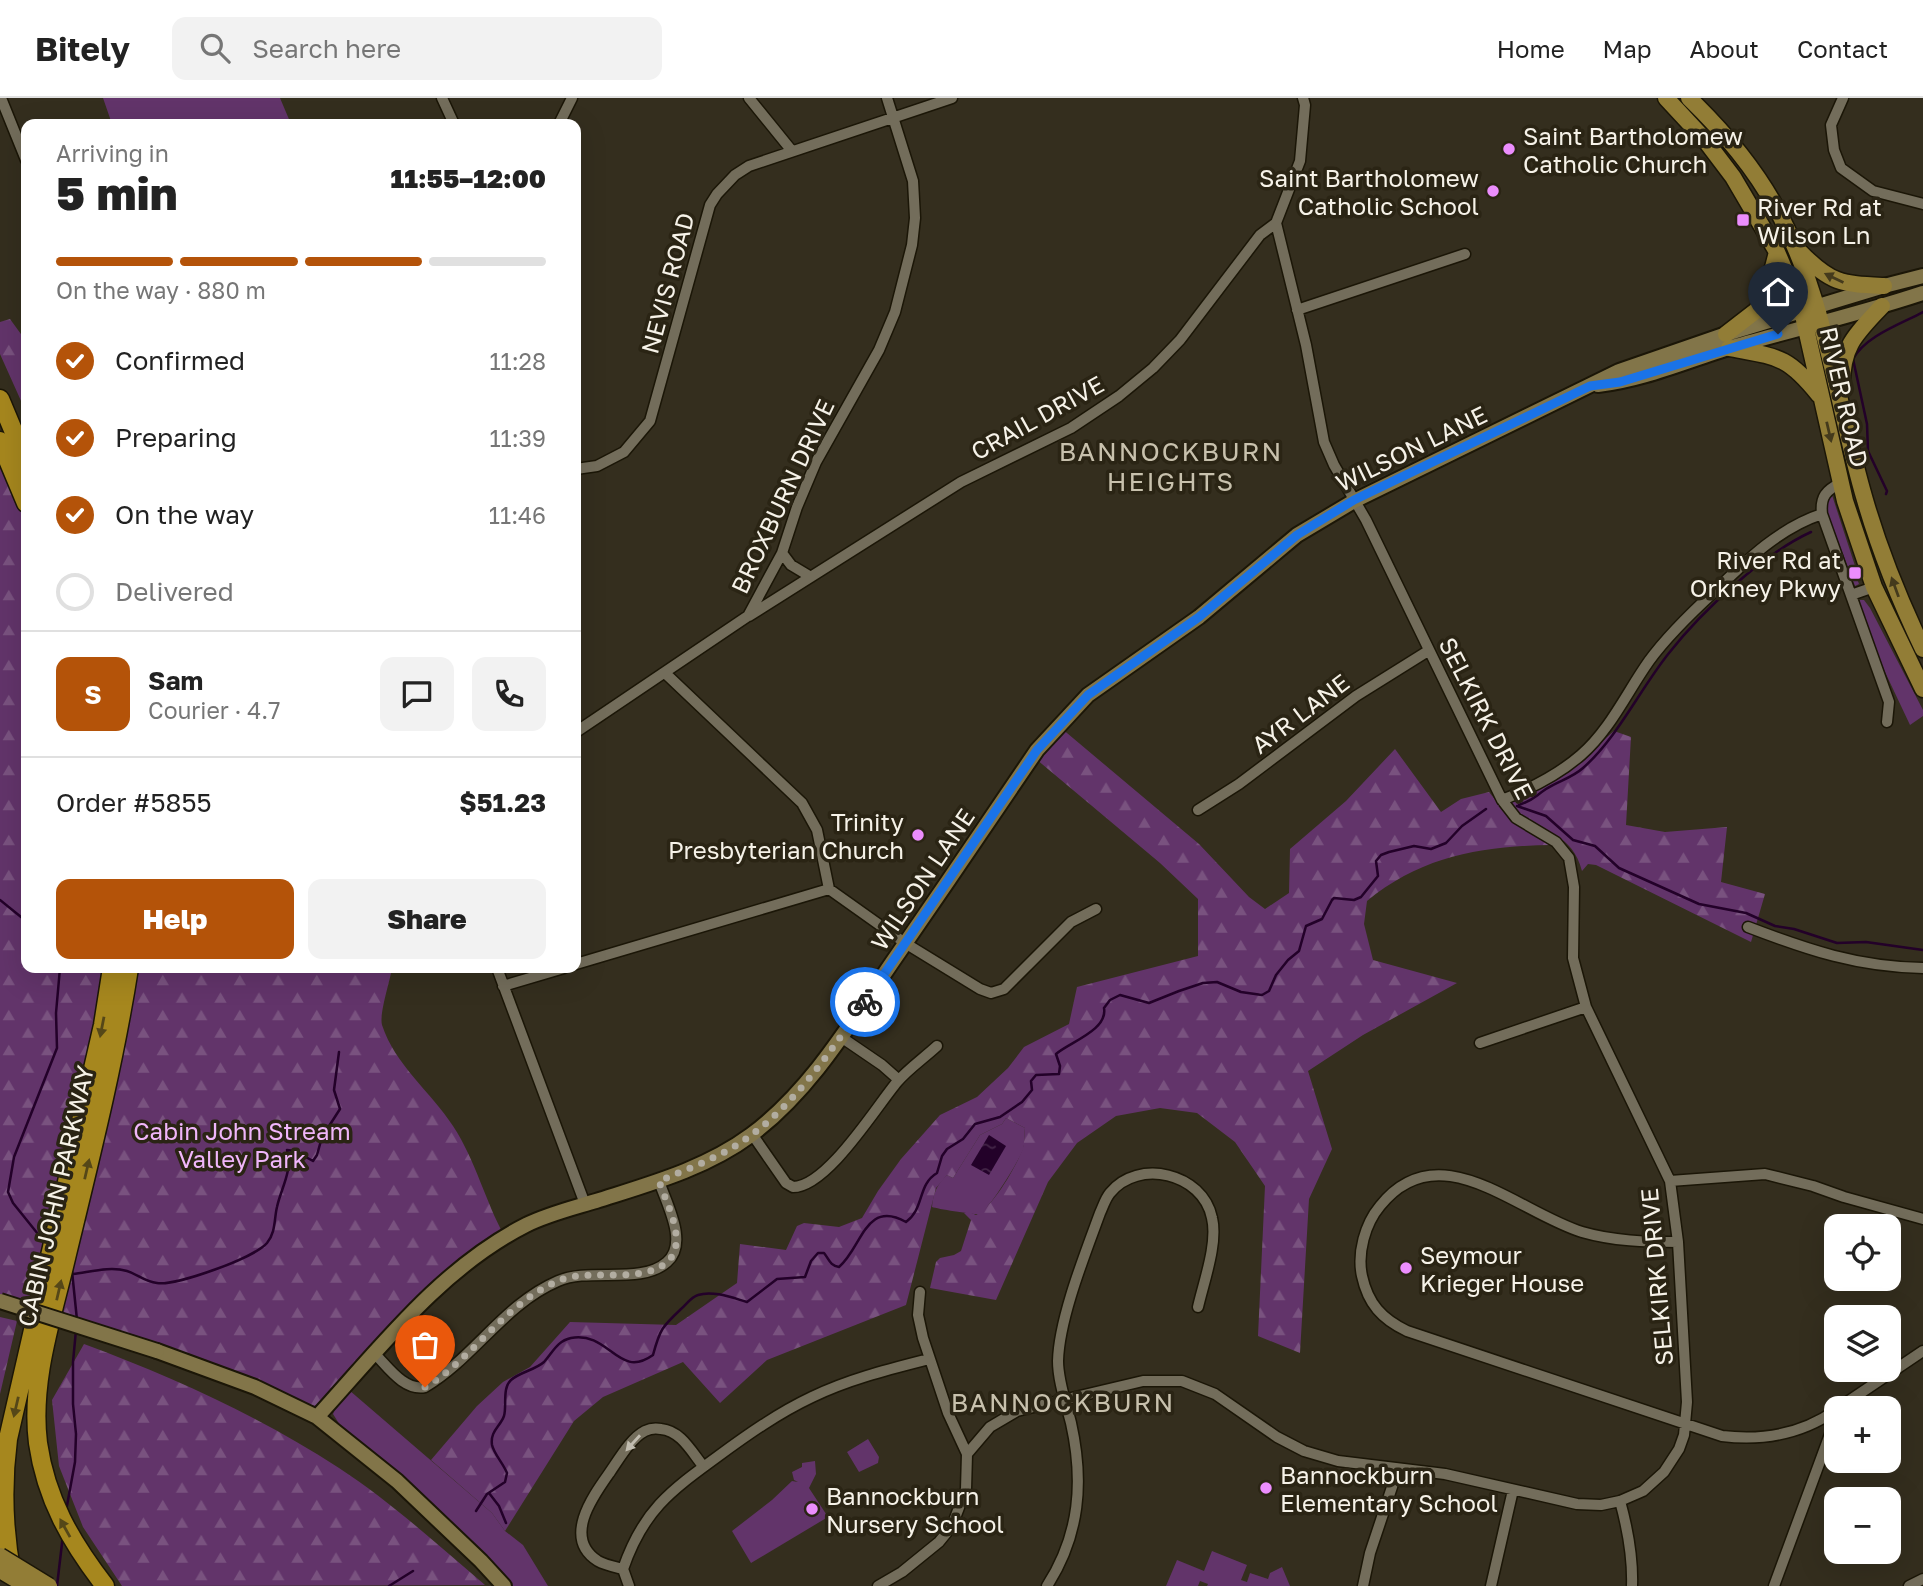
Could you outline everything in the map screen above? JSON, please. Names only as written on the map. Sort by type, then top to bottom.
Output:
[{"type":"highway","points":[[0,399],[21,448]]},
{"type":"highway","points":[[0,442],[21,491]]},
{"type":"highway","name":"CABIN JOHN PARKWAY","points":[[100,1580],[59,1517],[44,1476],[38,1443],[36,1407],[39,1342],[62,1206],[103,1025],[111,973]]},
{"type":"highway","name":"CABIN JOHN PARKWAY","points":[[14,1586],[6,1546],[3,1486],[8,1439],[72,1236],[119,1030],[128,973]]},
{"type":"main road","name":"RIVER ROAD","points":[[1666,98],[1705,140],[1733,177],[1811,317],[1842,405],[1865,500],[1897,594],[1923,649]]},
{"type":"main road","name":"RIVER ROAD","points":[[1689,98],[1749,167],[1775,206],[1794,245],[1811,317],[1822,400],[1841,484],[1874,587],[1923,689]]},
{"type":"main road","points":[[1794,245],[1816,268],[1832,279],[1846,284],[1884,286]]},
{"type":"main road","points":[[1777,252],[1768,287],[1757,310],[1728,341],[1783,359],[1802,374],[1822,400]]},
{"type":"main road","name":"WILSON LANE","points":[[317,1417],[437,1288],[476,1254],[527,1224],[659,1181],[733,1147],[777,1114],[795,1096],[841,1037],[1037,750],[1080,702],[1199,617],[1297,535],[1354,500],[1619,371],[1811,317],[1884,286],[1923,276]]},
{"type":"main road","name":"WILSON LANE","points":[[1811,317],[1882,306],[1923,293]]},
{"type":"main road","points":[[1842,405],[1842,374],[1846,350],[1854,335],[1882,306]]},
{"type":"main road","points":[[0,1301],[157,1351],[255,1387],[317,1417],[397,1481],[505,1586]]},
{"type":"main road","points":[[0,1556],[49,1586]]},
{"type":"main road","points":[[0,1570],[27,1586]]},
{"type":"street","points":[[1,98],[21,148]]},
{"type":"street","points":[[442,98],[452,119]]},
{"type":"street","points":[[562,119],[572,98]]},
{"type":"street","points":[[749,98],[792,151]]},
{"type":"street","name":"BROXBURN DRIVE","points":[[581,729],[748,616],[782,553],[797,507],[817,462],[879,350],[895,312],[912,245],[915,218],[913,181],[887,98]]},
{"type":"street","name":"NEVIS ROAD","points":[[581,468],[597,466],[624,452],[650,421],[710,205],[735,175],[749,166],[952,98]]},
{"type":"street","points":[[1276,223],[1300,161],[1304,102],[1314,98]]},
{"type":"street","points":[[1843,98],[1831,125],[1834,150],[1842,168],[1873,191],[1923,204]]},
{"type":"street","name":"SELKIRK DRIVE","points":[[1276,223],[1325,442],[1334,465],[1366,520],[1502,800],[1516,818],[1556,842],[1569,858],[1574,887],[1573,958],[1586,1007],[1671,1181],[1678,1242],[1687,1402],[1685,1425],[1679,1449],[1664,1472],[1643,1491],[1620,1502]]},
{"type":"street","name":"CRAIL DRIVE","points":[[748,616],[961,482],[1071,428],[1119,396],[1153,368],[1180,340],[1261,235],[1276,223]]},
{"type":"street","points":[[1297,310],[1465,254]]},
{"type":"street","points":[[1841,484],[1825,493],[1822,514],[1889,702],[1887,722]]},
{"type":"street","points":[[1502,800],[1530,789],[1581,755],[1610,722],[1676,627],[1766,545],[1809,518],[1822,514]]},
{"type":"street","points":[[782,553],[791,565],[811,577]]},
{"type":"street","points":[[1852,595],[1874,587]]},
{"type":"street","name":"AYR LANE","points":[[1198,810],[1239,784],[1356,696],[1428,651]]},
{"type":"street","points":[[665,673],[802,803],[817,830],[829,889],[905,943],[980,989],[991,993],[1004,989],[1071,922],[1096,909]]},
{"type":"street","points":[[581,962],[829,889]]},
{"type":"street","points":[[1748,928],[1817,953],[1863,962],[1923,968]]},
{"type":"street","points":[[499,973],[584,1204]]},
{"type":"street","points":[[503,986],[547,973]]},
{"type":"street","points":[[1480,1044],[1586,1007]]},
{"type":"street","points":[[841,1037],[882,1065],[898,1080]]},
{"type":"street","points":[[752,1134],[786,1183],[793,1187],[808,1184],[844,1150],[898,1080],[937,1046]]},
{"type":"street","points":[[1047,1586],[1068,1546],[1079,1499],[1078,1452],[1058,1365],[1059,1342],[1100,1213],[1110,1193],[1126,1181],[1149,1173],[1171,1175],[1194,1187],[1206,1202],[1212,1216],[1214,1234],[1198,1307]]},
{"type":"street","points":[[1678,1242],[1636,1242],[1583,1232],[1544,1218],[1473,1180],[1446,1174],[1422,1176],[1406,1182],[1389,1194],[1372,1215],[1363,1240],[1361,1271],[1366,1294],[1380,1314],[1407,1331],[1685,1425],[1722,1436],[1764,1437],[1784,1434],[1811,1425],[1824,1417]]},
{"type":"street","points":[[1671,1181],[1765,1174],[1813,1185],[1844,1198],[1923,1219]]},
{"type":"street","points":[[374,1354],[404,1382],[417,1388],[425,1387],[467,1353],[519,1303],[535,1292],[579,1275],[641,1273],[653,1270],[668,1261],[676,1247],[677,1233],[659,1181]]},
{"type":"street","points":[[878,1586],[902,1572],[952,1527],[967,1489],[968,1454],[953,1426],[929,1359],[918,1315],[920,1292]]},
{"type":"street","points":[[1857,1396],[1923,1351]]},
{"type":"street","points":[[629,1586],[623,1569],[632,1545],[651,1511],[674,1487],[768,1421],[813,1396],[929,1359]]},
{"type":"street","points":[[968,1454],[990,1427],[1017,1411],[1143,1381],[1182,1381],[1215,1394],[1278,1437],[1304,1451],[1338,1461],[1445,1474],[1577,1504],[1601,1505],[1620,1502],[1629,1533],[1632,1586]]},
{"type":"street","points":[[623,1569],[598,1561],[588,1551],[581,1538],[580,1528],[601,1485],[618,1460],[645,1431],[663,1429],[678,1434],[704,1466]]},
{"type":"street","points":[[1774,1586],[1824,1451]]},
{"type":"street","points":[[1363,1586],[1370,1553],[1398,1469]]},
{"type":"street","points":[[1491,1586],[1513,1489]]},
{"type":"street","points":[[1909,1586],[1923,1579]]},
{"type":"green space","points":[[103,98],[280,98],[289,119],[110,119]]},
{"type":"green space","points":[[10,319],[21,334],[21,401],[0,354],[0,322]]},
{"type":"green space","name":"Cabin John Stream Valley Park","points":[[0,442],[21,491],[21,973],[391,973],[381,1020],[388,1039],[404,1066],[461,1139],[505,1237],[476,1254],[317,1417],[0,1301]]},
{"type":"green space","points":[[1829,494],[1832,495],[1856,569],[1854,570],[1859,584],[1855,586],[1827,512]]},
{"type":"green space","points":[[1860,600],[1864,600],[1870,608],[1923,710],[1923,716],[1910,725],[1858,606]]},
{"type":"green space","points":[[1061,728],[1199,844],[1249,897],[1265,909],[1289,893],[1290,849],[1346,801],[1395,749],[1441,812],[1461,799],[1489,792],[1513,822],[1551,845],[1501,848],[1454,856],[1409,873],[1367,901],[1364,924],[1373,960],[1457,983],[1363,1035],[1308,1071],[1332,1149],[1309,1199],[1300,1353],[1258,1336],[1265,1186],[1235,1142],[1197,1113],[1160,1108],[1116,1116],[1077,1143],[1048,1182],[996,1300],[930,1288],[936,1262],[961,1251],[971,1220],[964,1213],[976,1215],[983,1211],[1009,1177],[1022,1151],[1025,1128],[1006,1118],[1002,1124],[980,1135],[953,1178],[947,1175],[936,1188],[906,1305],[767,1360],[720,1403],[683,1362],[603,1397],[574,1421],[505,1531],[492,1513],[431,1460],[477,1406],[503,1382],[530,1367],[570,1322],[676,1325],[737,1283],[740,1244],[786,1250],[797,1226],[804,1223],[839,1227],[862,1218],[901,1159],[940,1115],[977,1097],[1008,1068],[1024,1047],[1069,1024],[1077,987],[1198,956],[1198,899],[1160,863],[1036,759]]},
{"type":"green space","points":[[1614,731],[1631,737],[1626,825],[1665,832],[1727,827],[1721,882],[1765,894],[1751,942],[1596,865],[1588,864],[1582,871],[1569,846],[1529,821],[1511,802],[1553,781]]},
{"type":"green space","points":[[1006,1118],[1025,1128],[1024,1148],[1010,1174],[984,1211],[979,1214],[932,1207],[941,1182],[947,1175],[953,1178],[980,1135],[1002,1124]]},
{"type":"green space","points":[[0,1317],[17,1321],[0,1394]]},
{"type":"green space","points":[[84,1344],[215,1399],[309,1449],[377,1495],[485,1585],[122,1586],[83,1527],[59,1466],[52,1400]]},
{"type":"green space","points":[[349,1390],[492,1513],[505,1531],[523,1545],[548,1586],[511,1586],[343,1430],[333,1414],[337,1404]]},
{"type":"green space","points":[[868,1439],[879,1457],[878,1463],[859,1472],[847,1452]]},
{"type":"green space","points":[[815,1461],[816,1474],[809,1488],[828,1517],[751,1563],[732,1531],[792,1481],[798,1482],[794,1480],[792,1472],[802,1467],[802,1463]]},
{"type":"green space","points":[[1212,1551],[1247,1565],[1241,1580],[1247,1582],[1250,1573],[1268,1579],[1270,1573],[1282,1567],[1290,1586],[1207,1586],[1208,1584],[1200,1581],[1198,1586],[1166,1586],[1177,1560],[1204,1571]]},
{"type":"water","points":[[989,1135],[1006,1146],[989,1175],[971,1165]]},
{"type":"waterway","points":[[1886,494],[1868,451],[1867,424],[1853,359],[1875,337],[1923,312]]},
{"type":"waterway","points":[[1519,805],[1574,774],[1596,756],[1658,667],[1698,619],[1734,585],[1773,554],[1811,532]]},
{"type":"waterway","points":[[1517,806],[1546,816],[1573,840],[1595,846],[1619,868],[1699,904],[1746,913],[1775,926],[1794,929],[1837,943],[1866,942],[1923,950]]},
{"type":"waterway","points":[[476,1511],[487,1494],[505,1482],[507,1473],[495,1452],[492,1440],[504,1416],[508,1383],[544,1362],[562,1342],[571,1338],[584,1338],[595,1341],[622,1359],[641,1361],[653,1355],[666,1325],[695,1296],[716,1294],[747,1302],[777,1279],[805,1277],[811,1261],[818,1253],[824,1253],[832,1264],[839,1267],[873,1221],[881,1217],[892,1217],[906,1222],[912,1216],[926,1184],[937,1173],[942,1156],[947,1149],[963,1139],[975,1124],[1000,1117],[1022,1102],[1032,1090],[1031,1081],[1036,1075],[1059,1074],[1060,1066],[1056,1054],[1094,1029],[1104,1016],[1104,1008],[1110,1000],[1120,995],[1149,1003],[1203,983],[1217,982],[1241,992],[1262,995],[1269,991],[1276,975],[1299,951],[1306,926],[1322,919],[1334,898],[1354,900],[1361,897],[1378,876],[1376,861],[1381,855],[1414,846],[1431,849],[1446,843],[1462,826],[1486,809]]},
{"type":"waterway","points":[[0,900],[21,917]]},
{"type":"waterway","points":[[46,1244],[13,1203],[8,1192],[14,1157],[57,1048],[56,1013],[60,973]]},
{"type":"waterway","points":[[73,1274],[120,1270],[131,1272],[145,1280],[167,1283],[197,1276],[231,1263],[267,1243],[288,1172],[287,1150],[295,1151],[313,1161],[322,1137],[340,1109],[334,1090],[339,1052]]},
{"type":"waterway","points":[[72,1271],[77,1320]]},
{"type":"waterway","points":[[66,1511],[75,1462],[73,1362],[76,1330]]},
{"type":"waterway","points":[[489,1493],[499,1506],[506,1523]]},
{"type":"waterway","points":[[57,1586],[63,1535]]},
{"type":"waterway","points":[[389,1586],[413,1571]]},
{"type":"way so far","points":[[425,1387],[467,1353],[519,1303],[535,1292],[579,1275],[641,1273],[653,1270],[668,1261],[676,1247],[677,1233],[659,1181],[733,1147],[777,1114],[795,1096],[865,1002]]},
{"type":"place","name":"Saint Bartholomew Catholic Church","points":[[1509,149]]},
{"type":"place","name":"Saint Bartholomew Catholic School","points":[[1493,191]]},
{"type":"place","name":"River Rd at Wilson Ln","points":[[1743,220]]},
{"type":"place","name":"River Rd at Orkney Pkwy","points":[[1855,573]]},
{"type":"place","name":"Trinity Presbyterian Church","points":[[918,835]]},
{"type":"place","name":"Seymour Krieger House","points":[[1406,1268]]},
{"type":"place","name":"Bannockburn Elementary School","points":[[1266,1488]]},
{"type":"place","name":"Bannockburn Nursery School","points":[[812,1509]]},
{"type":"district","name":"BANNOCKBURN HEIGHTS","points":[[1171,466]]},
{"type":"district","name":"BANNOCKBURN","points":[[1063,1402]]},
{"type":"route","points":[[865,1002],[1044,740],[1088,695],[1199,617],[1297,535],[1354,500],[1590,386],[1620,382],[1778,334]]}]
